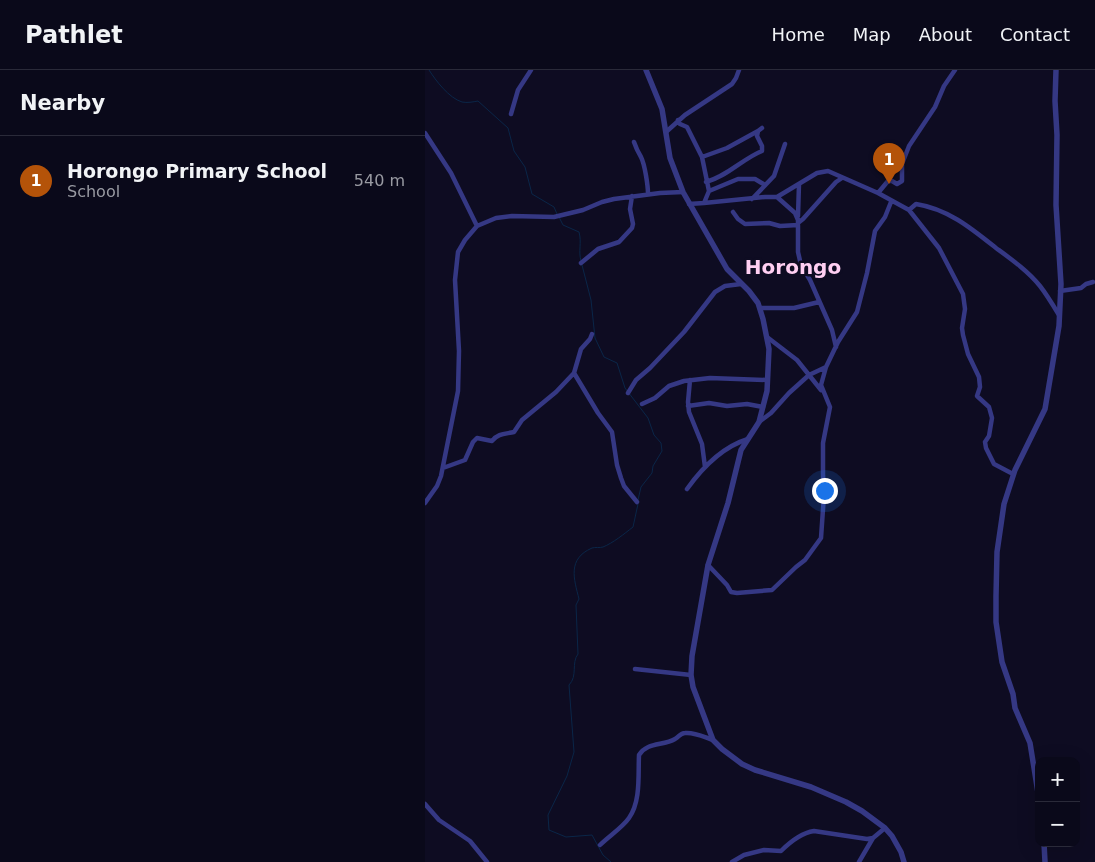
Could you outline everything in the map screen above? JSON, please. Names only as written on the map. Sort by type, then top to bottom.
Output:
[{"type":"street","points":[[511,114],[518,90],[531,70]]},
{"type":"street","points":[[646,70],[662,109],[670,158],[683,192],[727,269],[755,298],[760,308],[769,350],[763,407],[759,422],[741,450],[728,503],[707,565],[694,639],[691,674],[693,686],[713,740]]},
{"type":"street","points":[[666,132],[678,120],[727,87],[736,78],[739,70]]},
{"type":"street","points":[[878,193],[888,181],[897,184],[902,181],[902,164],[909,146],[935,107],[944,86],[955,70]]},
{"type":"street","points":[[1035,774],[1030,743],[1015,708],[1002,662],[996,622],[996,596],[999,532],[1004,504],[1013,474],[1045,409],[1059,331],[1060,291],[1056,205],[1056,70]]},
{"type":"street","points":[[678,120],[680,124],[687,127],[702,157],[709,191],[704,204]]},
{"type":"street","points":[[702,157],[727,148],[760,129],[757,136],[762,146],[762,151],[726,174],[706,182]]},
{"type":"street","points":[[425,132],[451,173],[477,226]]},
{"type":"street","points":[[634,142],[642,159],[648,182],[648,194]]},
{"type":"street","points":[[751,199],[770,182],[777,170],[785,144]]},
{"type":"street","points":[[777,197],[819,172],[831,171],[909,210],[939,248],[961,288],[965,304],[963,335],[980,384],[977,396],[989,407],[992,418],[985,448],[995,464],[1013,474]]},
{"type":"street","points":[[733,212],[745,224],[769,223],[780,226],[798,222],[842,178]]},
{"type":"street","points":[[709,191],[738,179],[755,179],[765,185]]},
{"type":"street","points":[[799,184],[799,258],[832,330],[836,347]]},
{"type":"street","points":[[425,503],[437,486],[443,468],[459,380],[455,271],[461,246],[477,226],[505,216],[555,217],[602,202],[631,196],[683,192]]},
{"type":"street","points":[[581,263],[598,249],[619,242],[632,228],[631,196]]},
{"type":"street","points":[[689,204],[704,204],[765,196],[777,197],[793,210],[798,222]]},
{"type":"street","points":[[823,392],[821,380],[836,347],[857,312],[875,231],[885,217],[891,202]]},
{"type":"street","points":[[909,210],[916,204],[937,209],[951,215],[973,229],[1028,274],[1047,296],[1059,315]]},
{"type":"street","points":[[1060,291],[1081,288],[1093,282]]},
{"type":"street","points":[[628,393],[636,380],[650,368],[683,332],[715,292],[725,286],[741,284]]},
{"type":"street","points":[[760,308],[800,307],[819,302]]},
{"type":"street","points":[[443,468],[465,460],[473,442],[477,438],[492,441],[495,436],[514,432],[521,420],[556,392],[574,374],[581,349],[592,334]]},
{"type":"street","points":[[707,565],[727,585],[731,592],[769,591],[777,587],[805,560],[820,542],[824,495],[823,444],[830,407],[823,392],[797,360],[767,337]]},
{"type":"street","points":[[759,422],[771,413],[809,375],[826,367]]},
{"type":"street","points":[[574,374],[598,413],[613,432],[617,465],[621,478],[624,486],[637,502]]},
{"type":"street","points":[[642,404],[655,398],[669,386],[690,380],[710,378],[767,380]]},
{"type":"street","points":[[690,380],[688,406],[690,417],[702,444],[705,466]]},
{"type":"street","points":[[688,406],[709,403],[727,406],[747,404],[763,407]]},
{"type":"street","points":[[687,489],[710,461],[736,443],[748,439]]},
{"type":"street","points":[[635,669],[691,674]]},
{"type":"street","points":[[600,845],[625,823],[633,811],[637,797],[640,753],[647,747],[674,740],[683,733],[693,733],[713,740],[742,764],[763,773],[823,792],[862,811],[885,828],[898,845],[904,862]]},
{"type":"street","points":[[425,804],[439,820],[470,841],[487,862]]},
{"type":"street","points":[[859,862],[873,838],[885,828]]},
{"type":"street","points":[[735,861],[744,855],[764,850],[781,851],[798,838],[814,831],[863,839],[873,838]]},
{"type":"street","points":[[1044,847],[1045,862]]},
{"type":"waterway","points":[[429,70],[452,97],[462,102],[478,101],[508,128],[514,151],[525,167],[532,194],[554,207],[557,214]]},
{"type":"waterway","points":[[559,217],[563,225],[579,232],[581,261]]},
{"type":"waterway","points":[[582,265],[591,300],[595,338],[604,357],[617,363],[625,388],[648,418],[654,435],[661,443],[662,451],[653,466],[652,473],[641,487],[638,500]]},
{"type":"waterway","points":[[611,862],[603,855],[592,835],[566,837],[549,830],[548,815],[567,776],[574,752],[569,685],[573,678],[575,661],[578,654],[576,605],[579,599],[574,570],[579,558],[584,553],[592,548],[607,545],[633,527],[638,504]]},
{"type":"place","name":"Horongo Primary School","points":[[889,184]]},
{"type":"district","name":"Horongo","points":[[793,267]]}]
